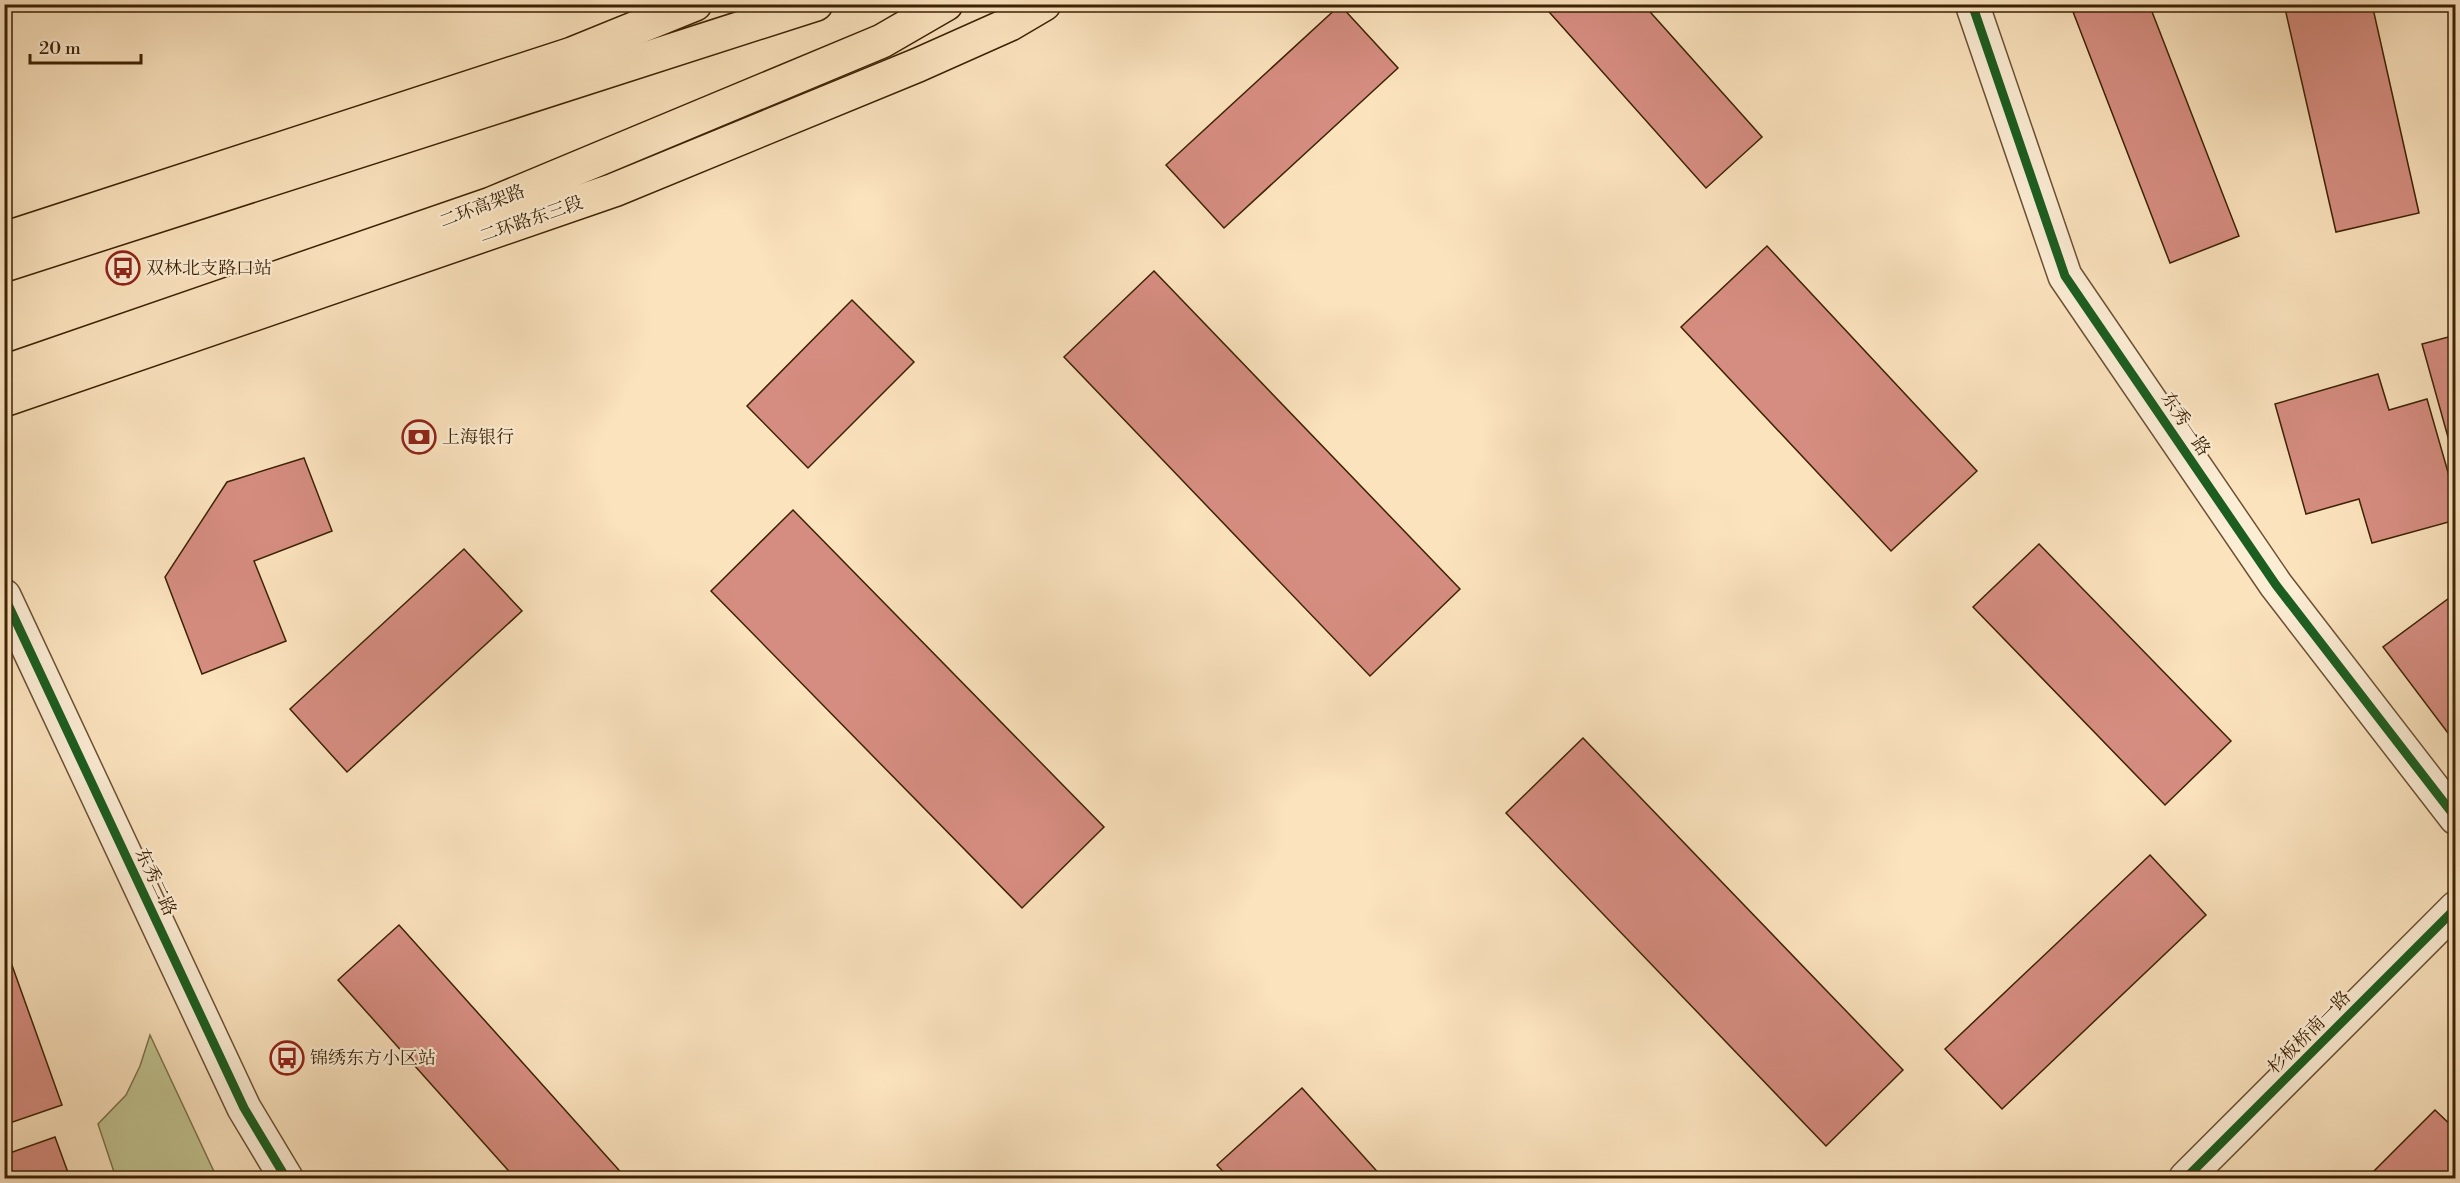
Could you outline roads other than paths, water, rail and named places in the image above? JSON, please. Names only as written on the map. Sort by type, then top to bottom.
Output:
[{"type":"main road","points":[[4,238],[572,54],[694,4]]},
{"type":"main road","points":[[4,265],[816,4]]},
{"type":"main road","name":"二环高架路","points":[[4,372],[491,204],[882,41],[945,4]]},
{"type":"main road","name":"二环路东三段","points":[[4,400],[614,190],[918,64],[1010,24],[1044,4]]},
{"type":"street","name":"东秀一路","points":[[1972,4],[2065,276],[2276,585],[2456,818]]},
{"type":"street","name":"东秀二路","points":[[4,596],[244,1108],[286,1179]]},
{"type":"street","name":"杉板桥南一路","points":[[2186,1179],[2456,908]]},
{"type":"place","name":"双林北支路口站","points":[[123,268]]},
{"type":"place","name":"上海银行","points":[[419,437]]},
{"type":"place","name":"锦绣东方小区站","points":[[287,1058]]}]
